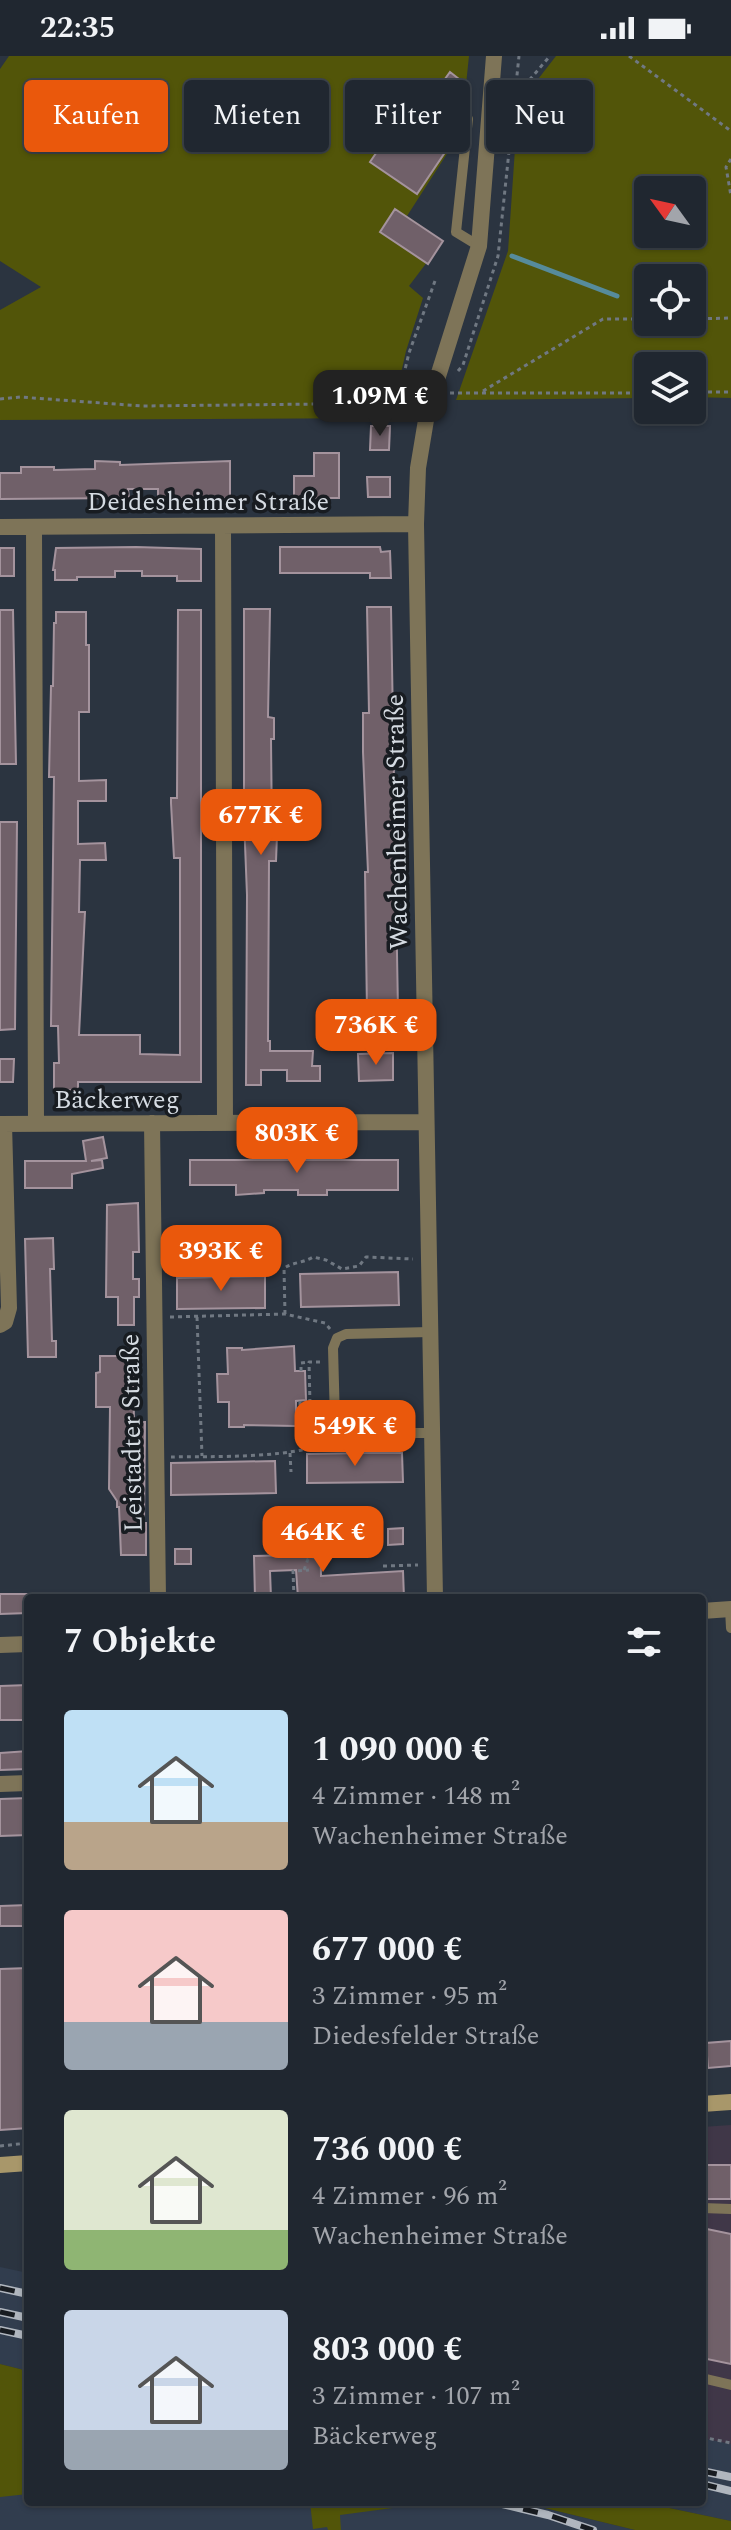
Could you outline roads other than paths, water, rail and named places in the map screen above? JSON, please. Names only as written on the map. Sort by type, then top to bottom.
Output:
[{"type":"main road","points":[[706,2101],[731,2102]]},
{"type":"main road","points":[[0,2165],[24,2163]]},
{"type":"street","name":"Wachenheimer Straße","points":[[435,1594],[416,524],[418,468],[428,408],[479,246],[494,56]]},
{"type":"street","name":"Deidesheimer Straße","points":[[0,527],[416,524]]},
{"type":"street","points":[[223,526],[225,1123]]},
{"type":"street","points":[[34,527],[36,1124]]},
{"type":"street","name":"Bäckerweg","points":[[2,1124],[426,1122]]},
{"type":"street","name":"Leistadter Straße","points":[[152,1123],[158,1594]]},
{"type":"street","points":[[0,1325],[5,1322],[9,1308],[2,1124]]},
{"type":"street","points":[[706,1611],[730,1609]]},
{"type":"street","points":[[0,1645],[24,1644]]},
{"type":"street","points":[[0,1784],[24,1783]]},
{"type":"lane","points":[[464,152],[456,232],[479,246]]},
{"type":"lane","points":[[430,1332],[346,1334],[337,1338],[333,1361],[335,1421],[339,1428],[347,1433],[431,1433]]},
{"type":"lane","points":[[730,1609],[731,1628]]},
{"type":"lane","points":[[706,2208],[731,2209]]},
{"type":"lane","points":[[706,2379],[731,2385]]},
{"type":"waterway","points":[[512,256],[617,296]]},
{"type":"railway","points":[[0,2288],[24,2293]]},
{"type":"railway","points":[[0,2312],[24,2317]]},
{"type":"railway","points":[[0,2330],[24,2335]]},
{"type":"railway","points":[[706,2472],[731,2477]]},
{"type":"railway","points":[[706,2485],[731,2491]]},
{"type":"railway","points":[[511,2506],[593,2530]]}]
